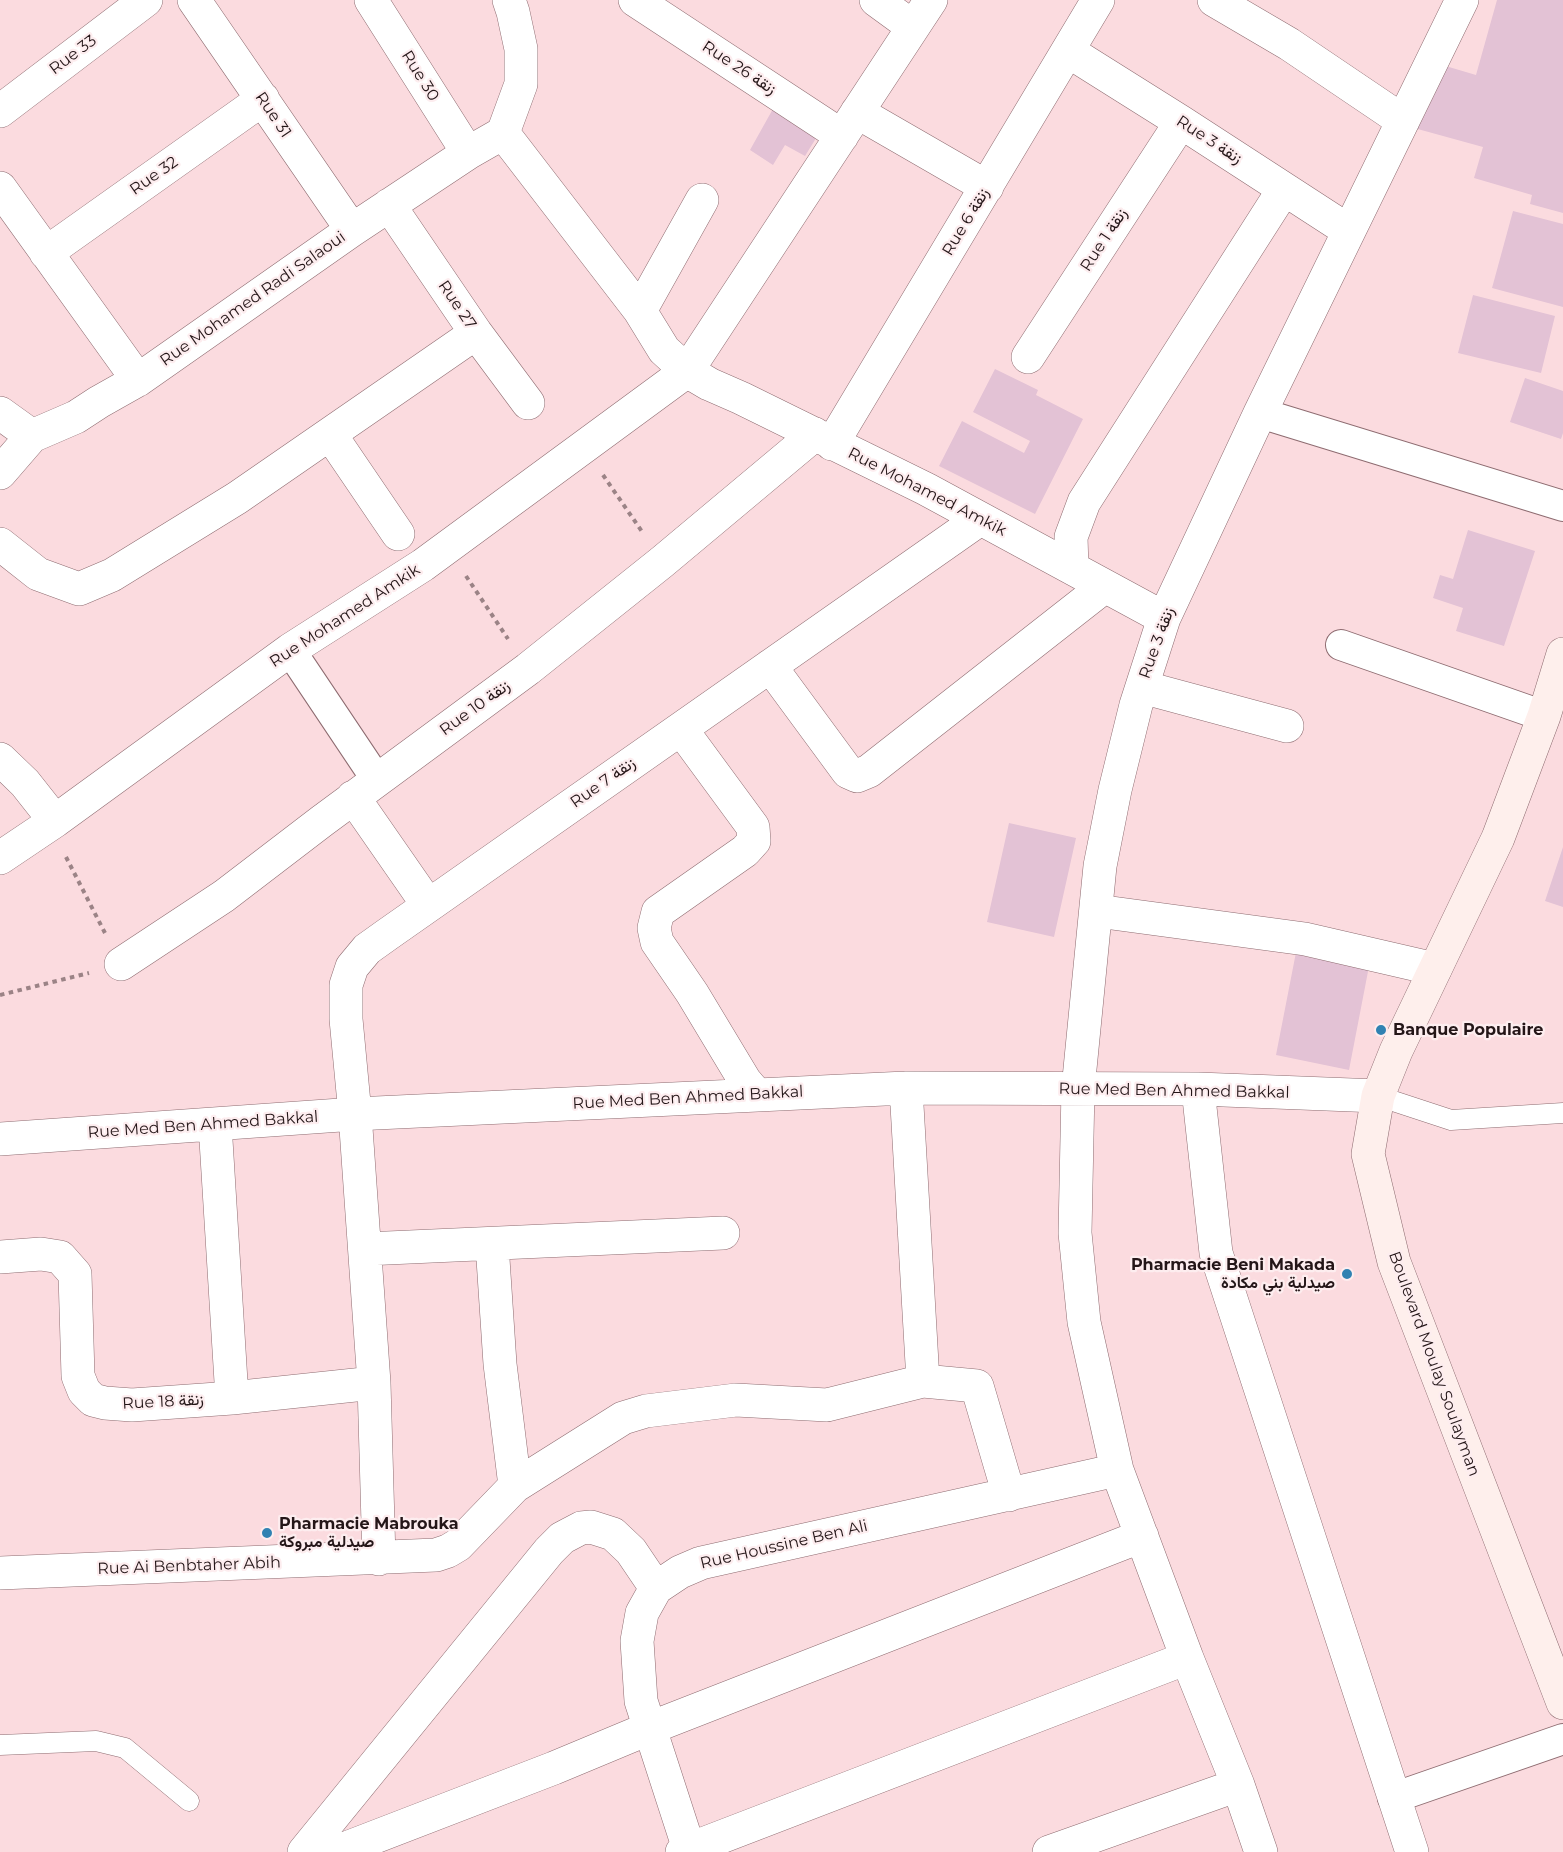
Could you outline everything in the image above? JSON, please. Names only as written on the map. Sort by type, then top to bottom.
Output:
[{"type":"main road","name":"Boulevard Moulay Soulayman","points":[[1563,654],[1544,716],[1498,838],[1434,969],[1378,1096],[1368,1154],[1394,1262],[1563,1703]]},
{"type":"street","name":"Rue 33","points":[[0,111],[146,0]]},
{"type":"street","name":"Rue 31","points":[[195,0],[352,230]]},
{"type":"street","name":"Rue 30","points":[[371,0],[468,153]]},
{"type":"street","points":[[504,134],[521,84],[520,49],[509,0]]},
{"type":"street","name":"Rue 26 زنقة","points":[[635,0],[850,124],[987,187]]},
{"type":"street","points":[[876,0],[913,27]]},
{"type":"street","name":"Rue Mohamed Amkik","points":[[0,858],[290,651],[447,548],[687,371],[931,0]]},
{"type":"street","name":"Rue 6 زنقة","points":[[823,439],[987,187],[1098,0]]},
{"type":"street","points":[[1214,0],[1289,44],[1403,121]]},
{"type":"street","name":"Rue 3 زنقة","points":[[1261,1852],[1238,1785],[1187,1658],[1117,1470],[1084,1322],[1075,1233],[1078,1089],[1100,866],[1115,790],[1142,687],[1164,618],[1260,414],[1462,0]]},
{"type":"street","name":"Rue 3 زنقة","points":[[1068,51],[1349,231]]},
{"type":"street","name":"Rue 32","points":[[46,253],[263,99]]},
{"type":"street","name":"Rue 1 زنقة","points":[[1028,357],[1181,122]]},
{"type":"street","name":"Rue Mohamed Radi Salaoui","points":[[32,436],[76,417],[138,380],[389,205],[468,153],[504,134]]},
{"type":"street","name":"Rue Mohamed Amkik","points":[[504,134],[640,311],[664,350],[687,371],[709,384],[926,489],[1164,618]]},
{"type":"street","points":[[0,188],[138,380]]},
{"type":"street","points":[[1072,568],[1071,537],[1084,502],[1284,189]]},
{"type":"street","points":[[640,311],[702,200]]},
{"type":"street","name":"Rue 27","points":[[389,205],[476,333],[528,403]]},
{"type":"street","points":[[0,544],[38,574],[79,589],[112,575],[227,504],[476,333]]},
{"type":"street","points":[[0,413],[32,436],[0,473]]},
{"type":"street","points":[[1260,414],[1563,506]]},
{"type":"street","points":[[330,434],[398,534]]},
{"type":"street","name":"Rue 10 زنقة","points":[[121,964],[224,896],[528,669],[662,562],[823,439]]},
{"type":"street","name":"Rue 7 زنقة","points":[[379,1559],[374,1383],[356,1114],[346,1019],[346,985],[352,967],[367,949],[428,905],[980,519]]},
{"type":"street","points":[[770,666],[848,772],[857,776],[869,771],[1105,586]]},
{"type":"street","points":[[1341,645],[1544,716]]},
{"type":"street","points":[[290,651],[428,905]]},
{"type":"street","points":[[1142,687],[1287,726]]},
{"type":"street","points":[[681,729],[753,827],[754,840],[745,851],[658,912],[654,928],[657,942],[692,993],[745,1081],[757,1095]]},
{"type":"street","points":[[0,759],[25,783],[52,823]]},
{"type":"street","points":[[1097,911],[1305,939],[1434,969]]},
{"type":"street","points":[[906,1088],[923,1381]]},
{"type":"street","name":"Rue Med Ben Ahmed Bakkal","points":[[0,1139],[356,1114],[906,1088],[1198,1089],[1378,1096]]},
{"type":"street","points":[[1198,1089],[1216,1253],[1412,1852]]},
{"type":"street","points":[[215,1124],[232,1398]]},
{"type":"street","points":[[365,1249],[723,1233]]},
{"type":"street","points":[[492,1244],[500,1364],[515,1486]]},
{"type":"street","name":"Rue 18 زنقة","points":[[0,1257],[41,1254],[60,1257],[75,1274],[78,1376],[84,1390],[93,1400],[105,1404],[132,1405],[232,1398],[374,1383]]},
{"type":"street","name":"Rue Ai Benbtaher Abih","points":[[0,1573],[436,1555],[458,1545],[515,1486],[623,1418],[646,1411],[736,1400],[827,1405],[923,1381],[977,1386],[1009,1495]]},
{"type":"street","name":"Rue Houssine Ben Ali","points":[[687,1851],[641,1701],[637,1641],[642,1612],[656,1588],[680,1572],[701,1563],[1117,1470]]},
{"type":"street","points":[[304,1852],[562,1538],[581,1528],[591,1527],[613,1533],[631,1551],[656,1588]]},
{"type":"street","points":[[336,1852],[1142,1536]]},
{"type":"street","points":[[687,1851],[1187,1658]]},
{"type":"street","points":[[1393,1798],[1563,1739]]},
{"type":"street","points":[[1050,1852],[1238,1785]]},
{"type":"lane","points":[[1378,1096],[1451,1120],[1563,1113]]},
{"type":"lane","points":[[0,1745],[96,1741],[125,1748],[189,1801]]},
{"type":"path","points":[[585,447],[662,562]]},
{"type":"path","points":[[447,548],[528,669]]},
{"type":"path","points":[[0,995],[121,964],[52,823]]},
{"type":"building","points":[[1497,0],[1563,0],[1563,213],[1530,204],[1532,195],[1474,178],[1483,147],[1414,128],[1432,62],[1476,75]]},
{"type":"building","points":[[774,107],[818,135],[805,156],[785,145],[773,165],[750,150]]},
{"type":"building","points":[[1513,211],[1563,224],[1563,307],[1492,288]]},
{"type":"building","points":[[1473,295],[1555,316],[1541,373],[1458,353]]},
{"type":"building","points":[[995,369],[1038,390],[1036,395],[1083,419],[1035,514],[939,466],[962,421],[1024,453],[1030,441],[973,412]]},
{"type":"building","points":[[1525,378],[1563,391],[1561,439],[1510,422]]},
{"type":"building","points":[[1468,530],[1535,551],[1504,646],[1456,631],[1463,608],[1433,598],[1440,575],[1453,579]]},
{"type":"building","points":[[1009,823],[1076,838],[1054,937],[987,922]]},
{"type":"building","points":[[1563,847],[1563,907],[1545,901]]},
{"type":"building","points":[[1298,942],[1371,956],[1349,1070],[1276,1055]]},
{"type":"place","name":"Banque Populaire","points":[[1381,1030]]},
{"type":"place","name":"Pharmacie Beni Makada صيدلية بني مكادة","points":[[1347,1274]]},
{"type":"place","name":"Pharmacie Mabrouka صيدلية مبروكة","points":[[267,1533]]}]
